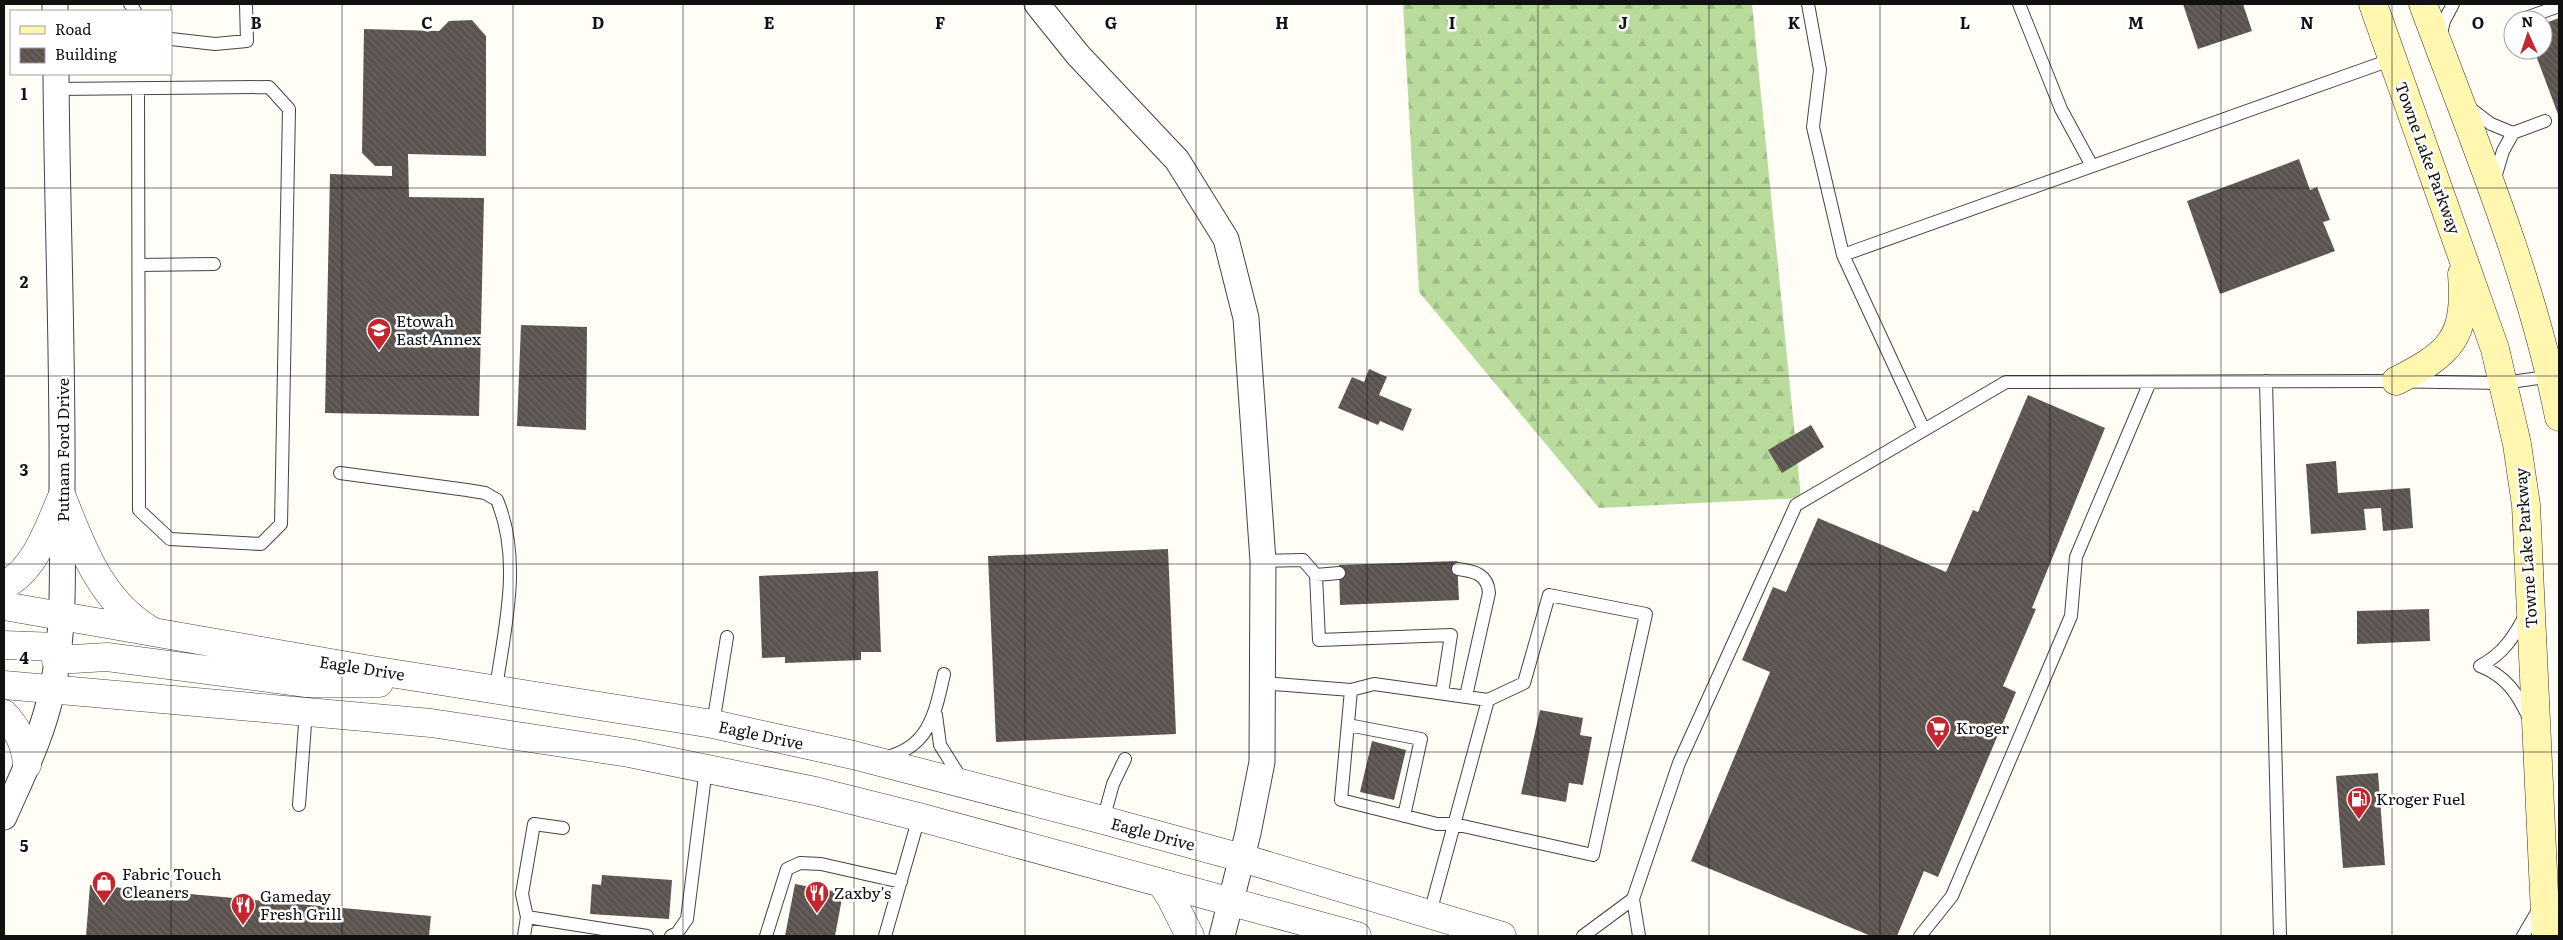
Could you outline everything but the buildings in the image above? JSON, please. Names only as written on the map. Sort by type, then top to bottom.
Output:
[{"type":"main road","name":"Towne Lake Parkway","points":[[2373,4],[2459,242],[2495,349],[2517,444],[2526,505],[2546,936]]},
{"type":"main road","points":[[2424,4],[2492,190],[2555,375],[2559,416]]},
{"type":"main road","points":[[2396,381],[2429,364],[2444,352],[2455,338],[2462,316],[2464,292],[2459,242]]},
{"type":"street","points":[[1038,4],[1078,55],[1177,160],[1226,239],[1246,318],[1262,561],[1262,762],[1242,858],[1222,936]]},
{"type":"street","name":"Putnam Ford Drive","points":[[4,817],[44,726],[53,689],[60,616],[63,359],[56,81]]},
{"type":"street","points":[[4,585],[11,582],[25,568],[38,550],[62,497]]},
{"type":"street","points":[[62,497],[96,575],[129,616],[156,633]]},
{"type":"street","name":"Eagle Drive","points":[[4,606],[156,633],[712,724],[870,760],[1102,820],[1242,858],[1502,936]]},
{"type":"street","points":[[4,645],[57,654],[108,657],[307,683],[370,684],[427,678]]},
{"type":"street","points":[[4,685],[306,710],[431,723],[547,740],[706,768],[919,817],[1357,936]]},
{"type":"street","points":[[4,714],[12,721],[22,742],[27,765]]},
{"type":"street","points":[[1161,884],[1171,898],[1190,936]]},
{"type":"street","points":[[1279,936],[1324,927]]},
{"type":"lane","points":[[172,39],[215,44],[247,41],[246,4]]},
{"type":"lane","points":[[1808,4],[1820,70],[1813,127],[1843,255],[1924,430]]},
{"type":"lane","points":[[2019,4],[2061,109],[2092,166]]},
{"type":"lane","points":[[2438,45],[2444,21],[2453,4]]},
{"type":"lane","points":[[1843,255],[2393,59]]},
{"type":"lane","points":[[56,81],[138,88],[269,86],[289,108],[281,524],[261,544],[170,539],[139,510],[140,265],[138,88]]},
{"type":"lane","points":[[2457,97],[2474,112],[2513,133]]},
{"type":"lane","points":[[2492,190],[2502,151],[2513,133],[2545,121]]},
{"type":"lane","points":[[140,265],[214,264]]},
{"type":"lane","points":[[1639,936],[1633,899],[1679,762],[1796,505],[2006,382],[2396,381],[2504,383],[2555,375]]},
{"type":"lane","points":[[2266,381],[2280,936]]},
{"type":"lane","points":[[1920,936],[1952,896],[2071,616],[2076,557],[2150,382]]},
{"type":"lane","points":[[340,473],[468,490],[485,494],[497,500],[504,517],[511,566],[509,601],[496,688]]},
{"type":"lane","points":[[1262,561],[1304,560],[1316,575],[1319,640],[1450,635],[1442,693]]},
{"type":"lane","points":[[1458,569],[1470,570],[1483,576],[1488,582],[1489,588],[1466,696]]},
{"type":"lane","points":[[1316,575],[1339,573]]},
{"type":"lane","points":[[1262,683],[1351,690],[1374,684],[1488,700],[1524,683],[1550,595],[1646,614],[1593,855],[1454,824],[1437,824],[1340,800],[1351,690]]},
{"type":"lane","points":[[2531,603],[2513,638],[2493,659],[2480,666],[2494,671],[2507,682],[2536,732]]},
{"type":"lane","points":[[712,724],[727,637]]},
{"type":"lane","points":[[870,760],[886,757],[910,746],[927,730],[936,712],[944,674]]},
{"type":"lane","points":[[1430,913],[1488,700]]},
{"type":"lane","points":[[299,805],[306,710]]},
{"type":"lane","points":[[936,712],[940,745],[955,770],[967,785]]},
{"type":"lane","points":[[1348,725],[1421,739],[1404,816]]},
{"type":"lane","points":[[1102,820],[1113,784],[1125,759]]},
{"type":"lane","points":[[671,936],[678,933],[687,920],[706,768]]},
{"type":"lane","points":[[886,936],[919,817]]},
{"type":"lane","points":[[524,936],[528,917],[522,894],[534,824],[563,828]]},
{"type":"lane","points":[[766,936],[787,869],[800,862],[821,864],[901,882]]},
{"type":"lane","points":[[1583,936],[1633,899]]},
{"type":"lane","points":[[2524,936],[2543,901]]},
{"type":"lane","points":[[528,917],[647,936]]},
{"type":"green space","points":[[1403,4],[1752,4],[1801,498],[1599,508],[1419,292]]},
{"type":"place","name":"Etowah East Annex","points":[[379,351]]},
{"type":"place","name":"Kroger","points":[[1938,749]]},
{"type":"place","name":"Kroger Fuel","points":[[2359,820]]},
{"type":"place","name":"Fabric Touch Cleaners","points":[[104,904]]},
{"type":"place","name":"Zaxby's","points":[[817,914]]},
{"type":"place","name":"Gameday Fresh Grill","points":[[243,926]]}]
